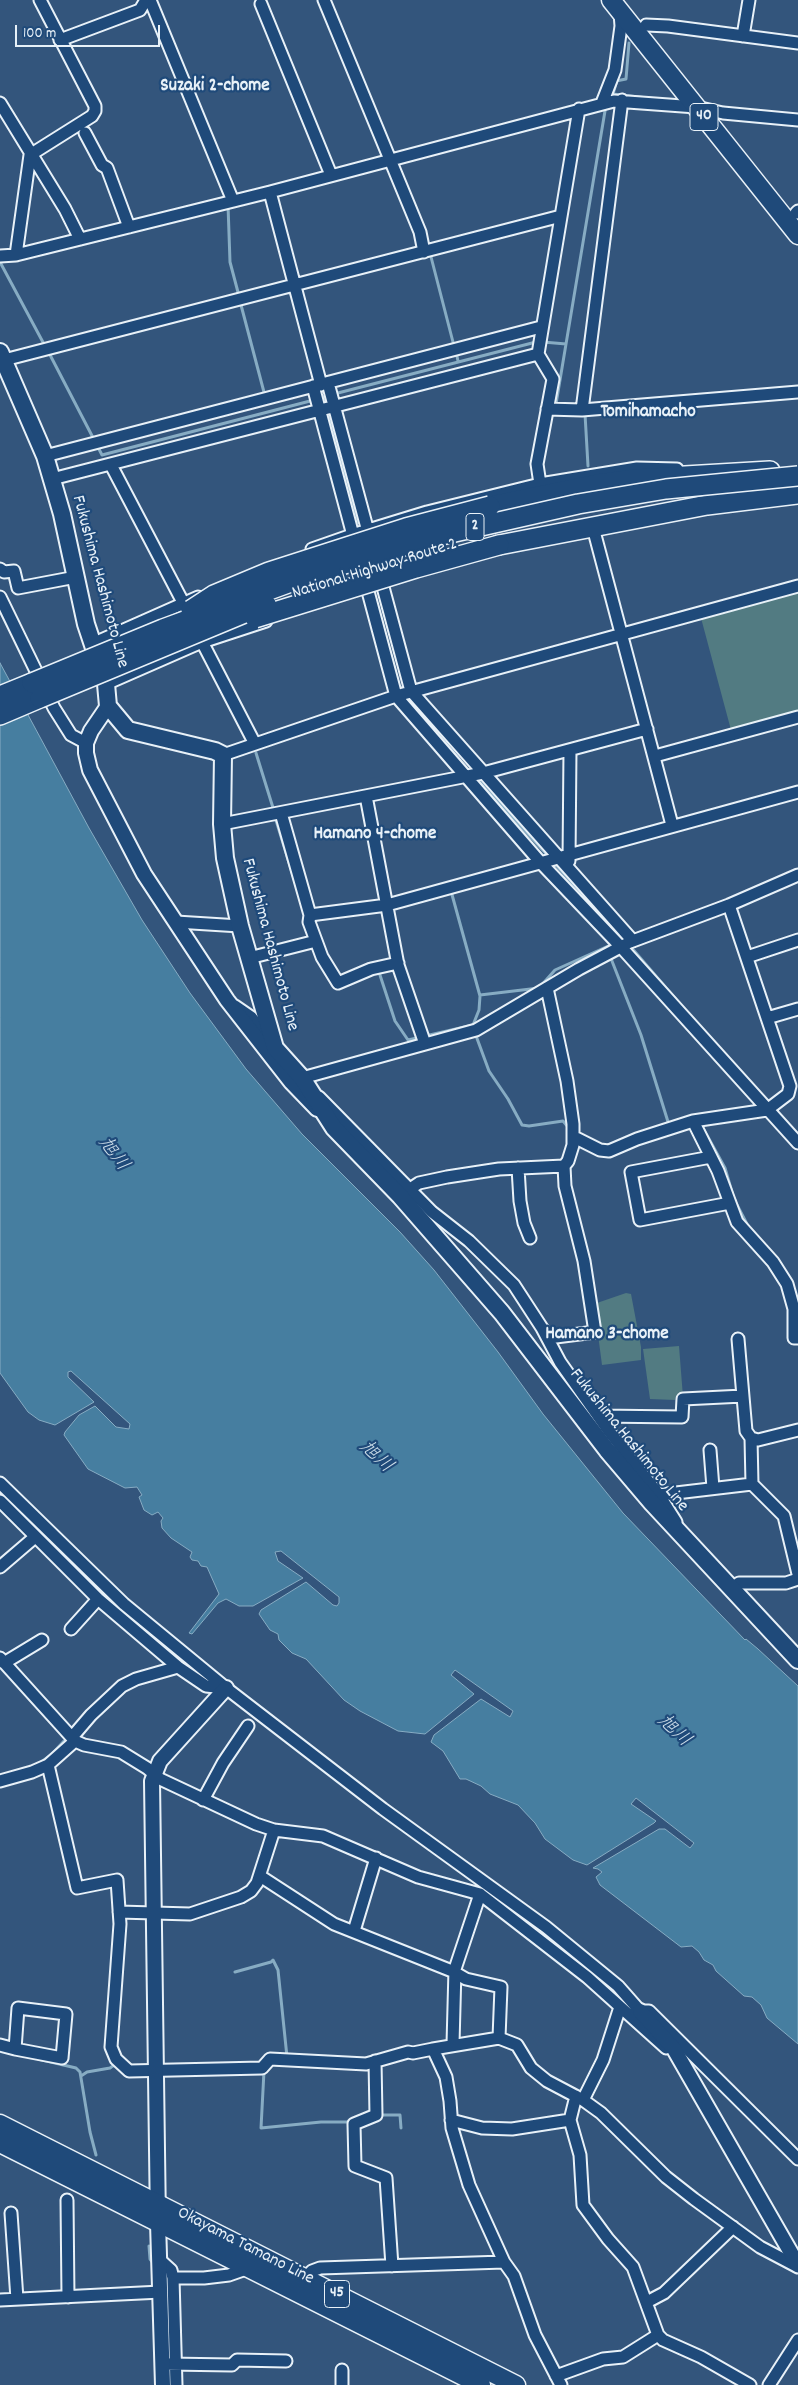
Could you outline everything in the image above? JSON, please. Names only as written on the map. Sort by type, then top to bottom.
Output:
[{"type":"highway","points":[[163,629],[214,595],[269,572],[406,528],[490,506],[597,484],[667,476],[796,471]]},
{"type":"highway","name":"National Highway Route 2","points":[[0,696],[163,629],[318,572],[428,539],[578,504],[666,489],[796,471]]},
{"type":"highway","name":"National Highway Route 2","points":[[0,715],[201,636],[270,602],[388,563],[469,541],[581,516],[703,497],[798,488]]},
{"type":"highway","points":[[201,636],[309,599],[471,551],[707,505],[798,494]]},
{"type":"main road","name":"40","points":[[618,3],[646,25],[797,213]]},
{"type":"main road","name":"40","points":[[618,3],[696,107],[798,235]]},
{"type":"main road","name":"Fukushima Hashimoto Line","points":[[2,356],[45,456],[52,479],[92,644],[106,684],[108,706]]},
{"type":"main road","points":[[108,706],[128,730],[215,751],[223,755]]},
{"type":"main road","name":"Fukushima Hashimoto Line","points":[[223,755],[222,824],[225,858],[240,926],[275,1048],[305,1083],[334,1128],[400,1196],[502,1313],[607,1450],[682,1538],[798,1660]]},
{"type":"main road","name":"Okayama Tamano Line","points":[[0,2124],[158,2204],[481,2385]]},
{"type":"main road","name":"Okayama Tamano Line","points":[[0,2143],[249,2268],[300,2284],[516,2385]]},
{"type":"street","points":[[16,255],[30,155],[92,116],[95,111],[95,106],[40,0]]},
{"type":"street","points":[[60,40],[140,10],[147,0]]},
{"type":"street","points":[[147,0],[233,201]]},
{"type":"street","points":[[324,0],[393,158],[428,251]]},
{"type":"street","points":[[743,36],[748,0]]},
{"type":"street","points":[[605,102],[615,70],[621,26],[618,3]]},
{"type":"street","points":[[261,4],[331,175]]},
{"type":"street","points":[[646,25],[668,26],[798,43]]},
{"type":"street","points":[[582,410],[622,100]]},
{"type":"street","points":[[0,256],[16,255],[270,192],[605,102],[622,100],[798,120]]},
{"type":"street","points":[[0,102],[30,155],[42,170],[80,239]]},
{"type":"street","points":[[540,484],[537,464],[553,379],[538,354],[541,327],[579,110]]},
{"type":"street","points":[[85,133],[102,165],[107,168],[129,227]]},
{"type":"street","points":[[270,192],[324,398],[352,534],[366,591],[404,693],[474,775],[568,871],[620,946]]},
{"type":"street","points":[[2,356],[47,350],[294,284],[561,216]]},
{"type":"street","points":[[52,479],[108,465],[324,398],[455,350],[541,327]]},
{"type":"street","points":[[45,456],[266,399],[324,398],[538,354]]},
{"type":"street","points":[[547,409],[582,410],[798,392]]},
{"type":"street","points":[[324,398],[368,530],[383,586],[404,693],[474,775],[554,858],[620,946],[770,1108],[798,1143]]},
{"type":"street","points":[[108,465],[201,636],[255,744]]},
{"type":"street","points":[[92,644],[184,604],[237,576],[352,534],[427,512],[540,484],[637,468],[732,472]]},
{"type":"street","points":[[106,684],[201,636],[498,554],[666,521],[707,505]]},
{"type":"street","points":[[595,535],[672,825]]},
{"type":"street","points":[[0,569],[4,572],[14,571],[18,588],[76,577]]},
{"type":"street","points":[[223,755],[404,693],[798,586]]},
{"type":"street","points":[[0,597],[54,708],[71,735],[86,743]]},
{"type":"street","points":[[108,706],[91,731],[86,743],[87,760],[144,874],[227,1000],[291,1082],[334,1128]]},
{"type":"street","points":[[655,756],[798,717]]},
{"type":"street","points":[[222,824],[474,775],[647,729]]},
{"type":"street","points":[[554,858],[570,750]]},
{"type":"street","points":[[310,915],[387,905],[672,825],[798,792]]},
{"type":"street","points":[[366,796],[398,963],[423,1040]]},
{"type":"street","points":[[277,814],[310,915],[309,922],[314,942],[338,983],[376,967],[398,963]]},
{"type":"street","points":[[682,1538],[674,1516],[598,1416],[560,1362],[548,1338],[514,1285],[469,1241],[432,1212],[326,1102],[305,1083],[423,1040],[474,1030],[620,946],[729,905],[798,875]]},
{"type":"street","points":[[573,1140],[608,1151],[618,1145],[670,1129],[770,1108],[788,1094],[790,1086],[729,905]]},
{"type":"street","points":[[176,922],[240,926]]},
{"type":"street","points":[[747,957],[798,940]]},
{"type":"street","points":[[249,958],[314,942]]},
{"type":"street","points":[[547,988],[567,1081],[573,1140],[564,1166],[565,1186],[584,1261],[596,1332],[548,1338]]},
{"type":"street","points":[[227,1000],[251,1017],[275,1048]]},
{"type":"street","points":[[767,1018],[798,1009]]},
{"type":"street","points":[[694,1125],[711,1157],[737,1222],[772,1262],[787,1284],[794,1309],[794,1338],[798,1338]]},
{"type":"street","points":[[711,1157],[631,1172],[640,1220],[730,1203]]},
{"type":"street","points":[[410,1189],[419,1183],[447,1177],[518,1168],[564,1166]]},
{"type":"street","points":[[518,1168],[520,1200],[524,1223],[530,1238]]},
{"type":"street","points":[[738,1339],[746,1431],[751,1438],[752,1484],[784,1516],[798,1574]]},
{"type":"street","points":[[598,1416],[682,1417],[683,1399],[743,1396]]},
{"type":"street","points":[[751,1438],[758,1440],[798,1430]]},
{"type":"street","points":[[710,1450],[713,1488]]},
{"type":"street","points":[[0,1483],[124,1604],[226,1688],[383,1809],[546,1927],[618,1986],[674,2049],[798,2266]]},
{"type":"street","points":[[659,1494],[752,1484]]},
{"type":"street","points":[[0,1501],[98,1599],[178,1667],[206,1686],[226,1688]]},
{"type":"street","points":[[37,1538],[62,1551],[66,1548]]},
{"type":"street","points":[[0,1567],[37,1538]]},
{"type":"street","points":[[731,1589],[739,1583],[780,1583],[798,1580]]},
{"type":"street","points":[[71,1629],[98,1599]]},
{"type":"street","points":[[0,1676],[5,1664],[42,1640]]},
{"type":"street","points":[[5,1664],[74,1738],[84,1745],[121,1752],[160,1779],[202,1800],[274,1830],[323,1836],[418,1877],[480,1894],[488,1894],[531,1921],[546,1927]]},
{"type":"street","points":[[0,1781],[32,1772],[48,1765],[74,1738],[91,1715],[122,1686],[136,1679],[178,1667]]},
{"type":"street","points":[[176,2385],[170,2364],[161,2292],[158,2223],[153,1912],[153,1773],[160,1761],[226,1688]]},
{"type":"street","points":[[202,1800],[223,1763],[248,1726]]},
{"type":"street","points":[[48,1765],[77,1888],[117,1880],[119,1912],[111,2047],[116,2059],[129,2071],[262,2068],[270,2059],[366,2064],[408,2052],[413,2053],[453,2044],[499,2038],[517,2045],[532,2068],[547,2081],[580,2098],[601,2113],[666,2177],[760,2247],[798,2266]]},
{"type":"street","points":[[119,1912],[190,1914],[251,1891],[260,1876],[274,1830]]},
{"type":"street","points":[[354,1932],[376,1858]]},
{"type":"street","points":[[260,1876],[334,1924],[466,1980],[501,1987],[499,2038]]},
{"type":"street","points":[[453,2044],[455,1969],[480,1894]]},
{"type":"street","points":[[480,1894],[587,1977],[681,2061]]},
{"type":"street","points":[[620,2007],[603,2060],[580,2098],[570,2120],[580,2155],[583,2205],[608,2239],[633,2267],[658,2335],[663,2340],[701,2357],[750,2385]]},
{"type":"street","points":[[0,2044],[15,2049],[62,2058],[66,2014],[18,2008],[15,2049]]},
{"type":"street","points":[[640,2011],[649,2012],[798,2159]]},
{"type":"street","points":[[433,2049],[446,2077],[452,2128],[469,2185],[504,2262],[514,2276],[535,2334],[558,2381],[603,2359],[623,2356],[658,2335]]},
{"type":"street","points":[[375,2061],[376,2115],[354,2124],[355,2166],[386,2178],[392,2266]]},
{"type":"street","points":[[451,2120],[482,2128],[512,2128],[570,2120]]},
{"type":"street","points":[[67,2200],[68,2296]]},
{"type":"street","points":[[11,2213],[17,2299]]},
{"type":"street","points":[[647,2302],[664,2293],[733,2227]]},
{"type":"street","points":[[160,2260],[171,2270],[173,2278],[170,2364],[163,2385]]},
{"type":"street","points":[[300,2284],[320,2268],[504,2262]]},
{"type":"street","points":[[173,2278],[204,2278],[229,2275],[249,2268]]},
{"type":"street","points":[[0,2300],[161,2292]]},
{"type":"street","points":[[769,2385],[798,2340]]},
{"type":"street","points":[[170,2364],[232,2366],[237,2360],[286,2361]]},
{"type":"street","points":[[342,2370],[342,2385]]},
{"type":"green space","points":[[798,592],[798,713],[731,730],[701,618]]},
{"type":"green space","points":[[626,1293],[631,1294],[641,1347],[641,1360],[602,1365],[594,1304]]},
{"type":"green space","points":[[679,1346],[683,1397],[675,1398],[675,1400],[650,1399],[643,1349]]},
{"type":"water","name":"旭川","points":[[0,663],[89,828],[142,920],[190,993],[246,1069],[302,1134],[400,1232],[434,1270],[498,1352],[543,1414],[623,1513],[745,1640],[758,1649],[798,1686],[798,2044],[767,2018],[761,2005],[752,1997],[744,1996],[716,1971],[713,1965],[704,1960],[692,1946],[681,1947],[600,1885],[596,1877],[602,1872],[593,1868],[659,1829],[665,1829],[690,1848],[694,1843],[636,1798],[631,1804],[656,1821],[587,1865],[573,1860],[545,1839],[535,1823],[518,1805],[490,1794],[481,1786],[466,1779],[460,1779],[443,1751],[431,1742],[434,1735],[481,1699],[510,1717],[513,1711],[455,1670],[451,1675],[474,1694],[425,1734],[398,1731],[360,1711],[344,1700],[306,1659],[292,1653],[279,1640],[278,1634],[270,1630],[259,1614],[261,1610],[306,1582],[333,1605],[337,1606],[339,1603],[339,1597],[281,1551],[275,1552],[278,1561],[303,1578],[253,1606],[239,1606],[226,1599],[218,1603],[192,1634],[189,1633],[219,1594],[207,1567],[201,1566],[198,1561],[192,1560],[190,1557],[192,1552],[171,1538],[162,1528],[161,1521],[163,1518],[158,1512],[152,1515],[144,1510],[139,1497],[142,1495],[137,1487],[125,1488],[88,1469],[64,1435],[79,1415],[95,1406],[116,1427],[129,1429],[130,1424],[71,1371],[68,1372],[68,1377],[94,1402],[55,1425],[39,1420],[28,1412],[0,1373]]},
{"type":"waterway","points":[[616,81],[626,79],[629,43]]},
{"type":"waterway","points":[[613,94],[617,80]]},
{"type":"waterway","points":[[609,97],[613,94],[656,99]]},
{"type":"waterway","points":[[543,342],[566,344],[606,105]]},
{"type":"waterway","points":[[228,205],[230,262],[239,296]]},
{"type":"waterway","points":[[430,253],[454,346]]},
{"type":"waterway","points":[[0,262],[45,346]]},
{"type":"waterway","points":[[241,305],[265,396]]},
{"type":"waterway","points":[[334,394],[536,342]]},
{"type":"waterway","points":[[556,404],[566,344]]},
{"type":"waterway","points":[[48,351],[102,455],[314,400]]},
{"type":"waterway","points":[[456,352],[458,361]]},
{"type":"waterway","points":[[328,396],[324,397],[357,523]]},
{"type":"waterway","points":[[583,414],[585,414],[588,466]]},
{"type":"waterway","points":[[376,599],[399,685],[403,691]]},
{"type":"waterway","points":[[406,697],[470,772]]},
{"type":"waterway","points":[[256,753],[274,811]]},
{"type":"waterway","points":[[476,778],[550,858]]},
{"type":"waterway","points":[[275,817],[298,892]]},
{"type":"waterway","points":[[554,863],[626,942]]},
{"type":"waterway","points":[[378,969],[395,1021],[408,1040],[473,1025],[479,1010],[480,996],[451,891]]},
{"type":"waterway","points":[[480,995],[539,988],[555,970],[615,943]]},
{"type":"waterway","points":[[630,946],[680,1004]]},
{"type":"waterway","points":[[610,956],[641,1035],[669,1125]]},
{"type":"waterway","points":[[475,1033],[489,1071],[508,1099],[522,1125],[529,1126],[563,1121],[568,1127]]},
{"type":"waterway","points":[[703,1128],[725,1168],[734,1199],[748,1226]]},
{"type":"waterway","points":[[40,1763],[64,1741]]},
{"type":"waterway","points":[[235,1972],[273,1960],[278,1970],[287,2057]]},
{"type":"waterway","points":[[38,2059],[76,2068],[80,2072],[90,2132],[96,2155]]},
{"type":"waterway","points":[[81,2076],[87,2072],[110,2068],[117,2063]]},
{"type":"waterway","points":[[264,2071],[261,2128],[321,2122],[348,2122]]},
{"type":"waterway","points":[[382,2115],[400,2115],[401,2128]]},
{"type":"waterway","points":[[149,2246],[150,2259],[153,2263]]},
{"type":"district","name":"Suzaki 2-chome","points":[[215,87]]},
{"type":"district","name":"Tomihamacho","points":[[648,413]]},
{"type":"district","name":"Hamano 4-chome","points":[[375,835]]},
{"type":"district","name":"Hamano 3-chome","points":[[607,1335]]}]
